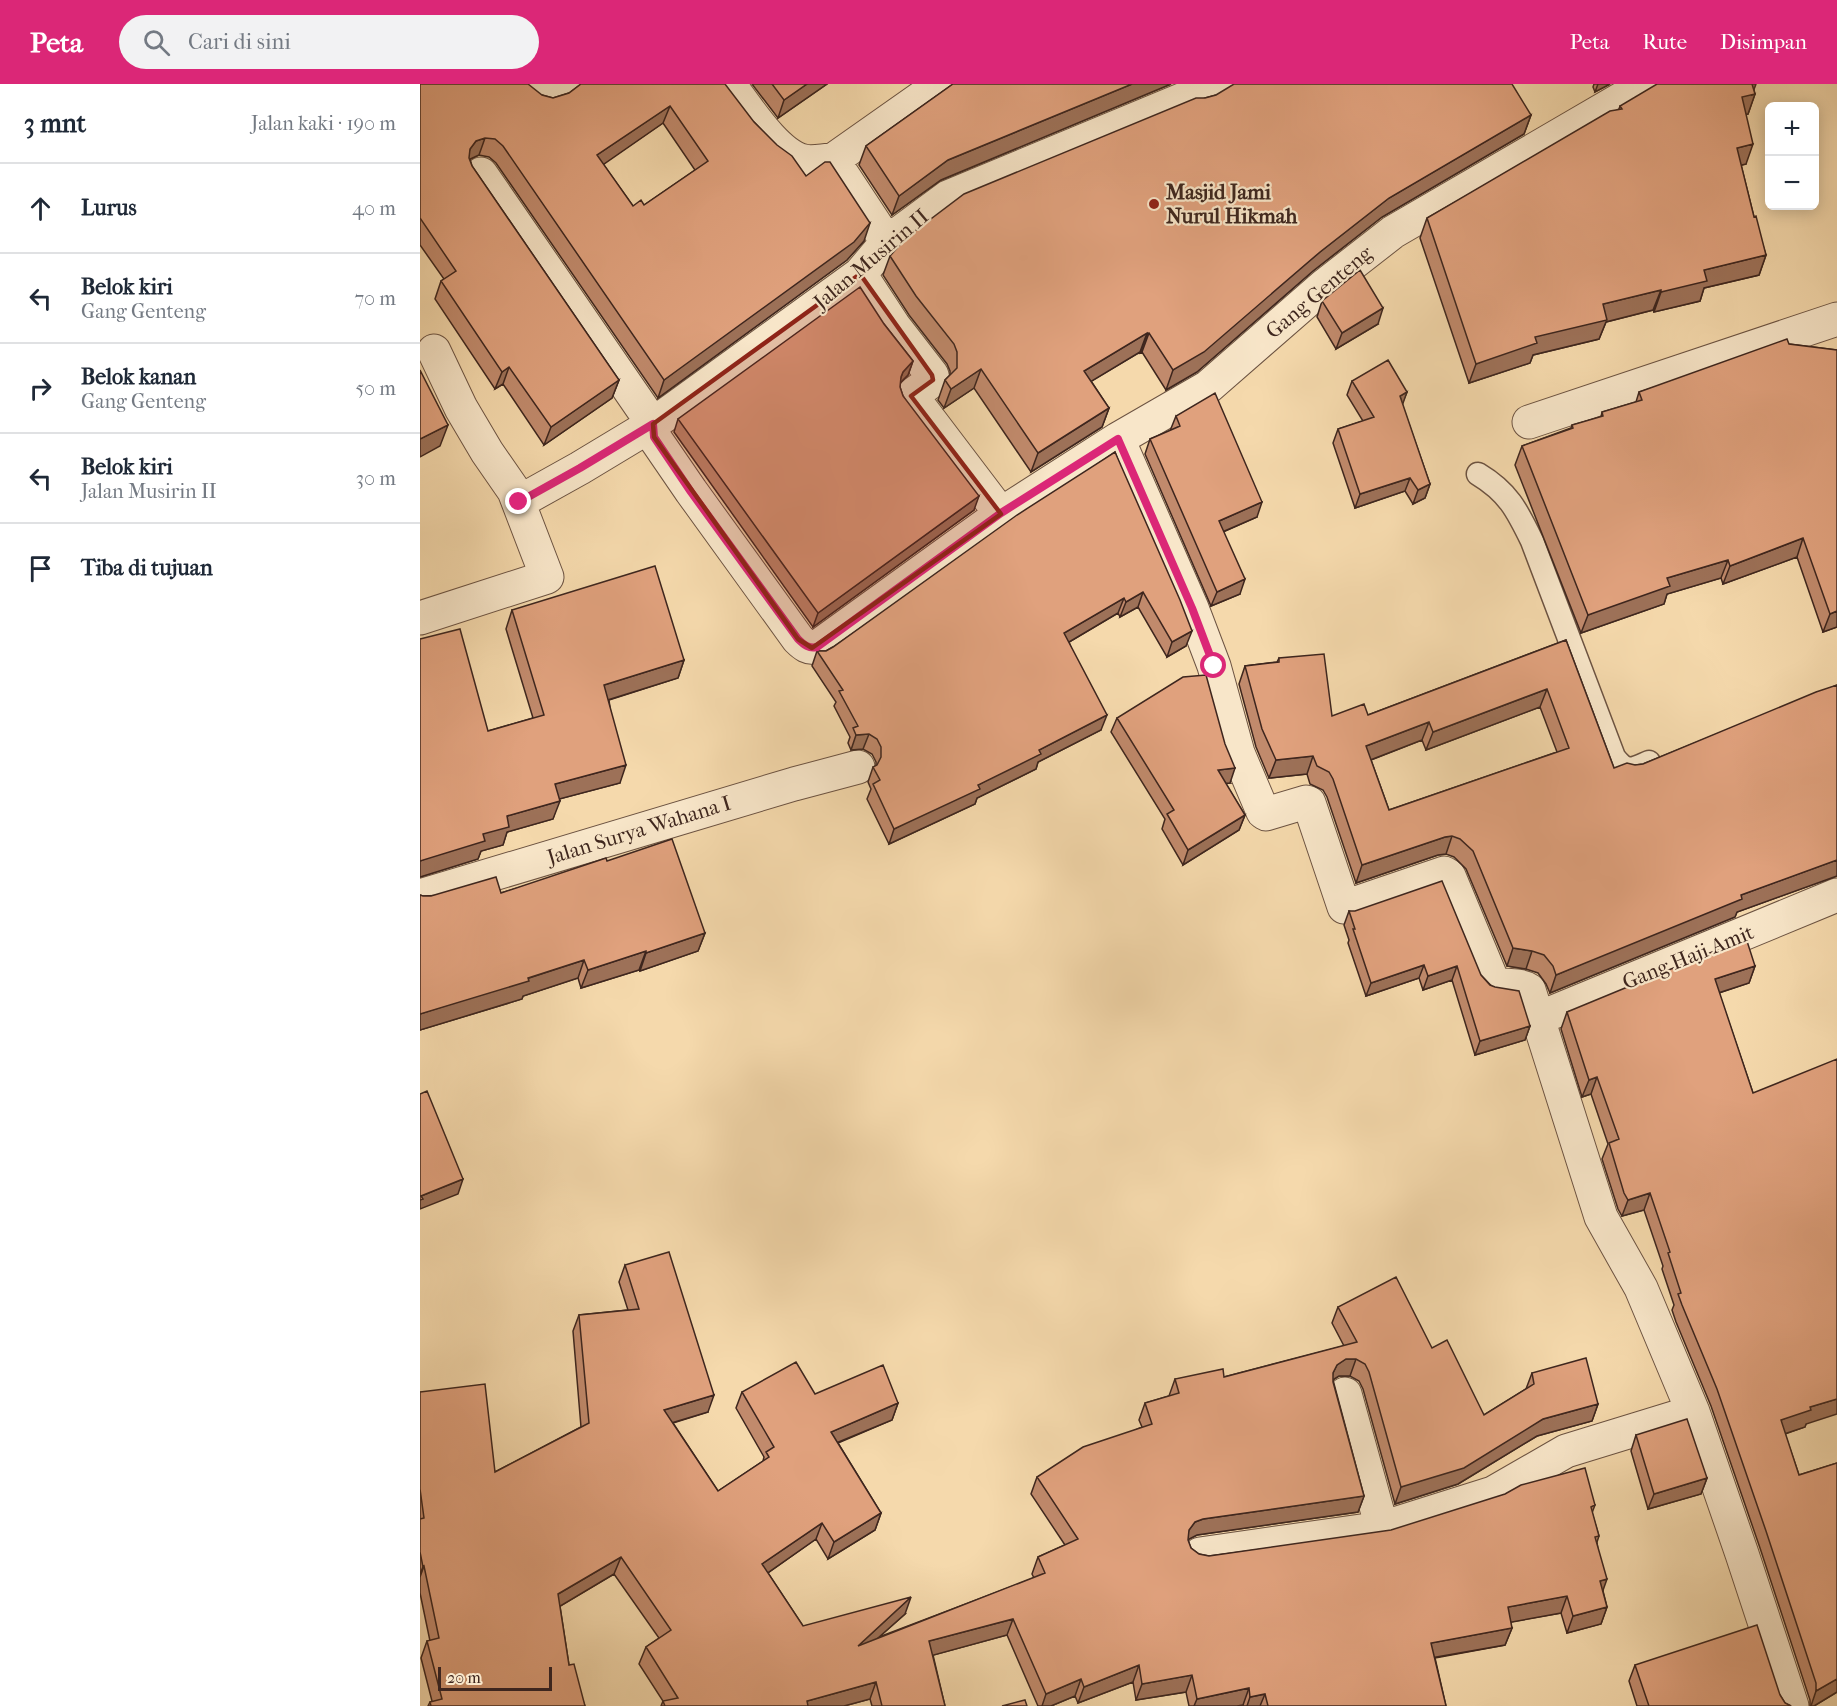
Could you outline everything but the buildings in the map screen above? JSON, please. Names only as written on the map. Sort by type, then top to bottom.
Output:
[{"type":"street","points":[[531,84],[539,96],[548,98],[567,84]]},
{"type":"street","points":[[729,84],[777,146],[788,154],[805,161],[833,160],[942,84]]},
{"type":"street","name":"Jalan Musirin II","points":[[519,502],[653,424],[860,274],[887,242],[948,197],[1182,91],[1199,99],[1222,84]]},
{"type":"street","name":"Gang Genteng","points":[[653,424],[654,437],[691,492],[798,639],[804,645],[817,647],[1001,513],[1118,439],[1208,387],[1325,285],[1393,232],[1647,84]]},
{"type":"street","points":[[833,160],[887,242]]},
{"type":"street","points":[[481,174],[653,424]]},
{"type":"street","points":[[860,274],[894,326],[932,375],[933,380],[915,393],[913,398],[1001,513]]},
{"type":"street","points":[[1529,422],[1837,319]]},
{"type":"street","points":[[420,618],[547,577],[519,502],[461,408],[434,351]]},
{"type":"street","points":[[1118,439],[1192,608],[1214,666],[1238,753],[1263,812],[1266,814],[1309,803],[1344,907],[1444,873],[1449,876],[1493,982],[1498,985],[1525,987],[1529,990],[1601,1217],[1641,1288],[1693,1412],[1792,1706]]},
{"type":"street","name":"Jalan Surya Wahana I","points":[[420,896],[858,767]]},
{"type":"street","name":"Gang Haji Amit","points":[[1539,1018],[1837,895]]},
{"type":"street","points":[[1345,1394],[1382,1528]]},
{"type":"street","points":[[1200,1554],[1382,1528],[1493,1493],[1566,1451],[1693,1412]]},
{"type":"lane","points":[[1478,474],[1495,484],[1512,503],[1522,519],[1614,757],[1624,768],[1631,770],[1664,756]]},
{"type":"highlighted area","points":[[860,274],[932,375],[933,380],[911,396],[1001,514],[812,648],[798,639],[654,437],[653,424]]},
{"type":"place","name":"Masjid Jami Nurul Hikmah","points":[[1154,204]]},
{"type":"route","points":[[519,502],[653,424],[654,437],[691,492],[798,639],[804,645],[812,648],[817,647],[1001,513],[1118,439],[1192,608],[1214,666]]}]
